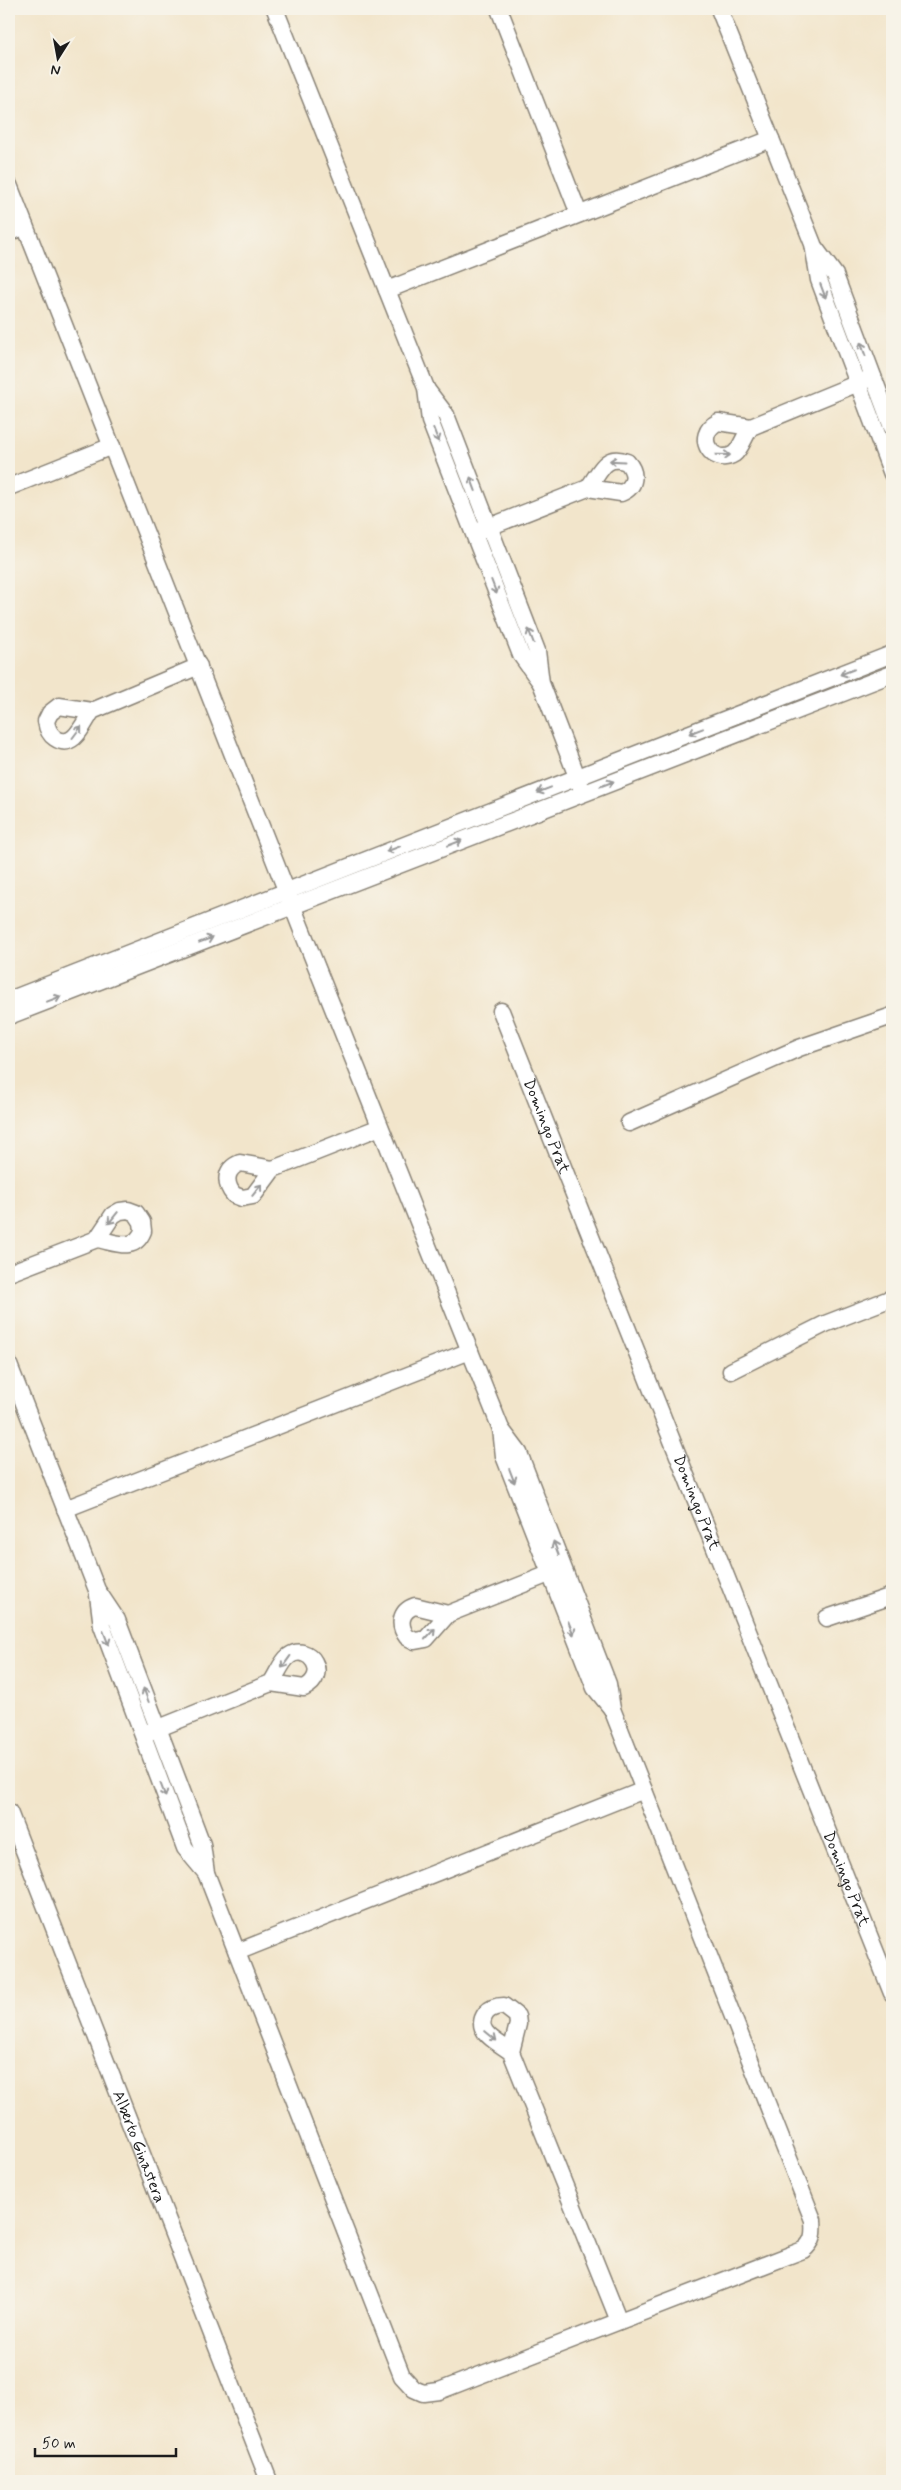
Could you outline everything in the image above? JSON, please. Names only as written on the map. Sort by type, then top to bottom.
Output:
[{"type":"street","points":[[275,9],[426,388],[430,421],[473,534],[521,655],[541,683]]},
{"type":"street","points":[[499,9],[579,214]]},
{"type":"street","points":[[719,9],[812,244],[819,280],[892,474]]},
{"type":"street","points":[[387,290],[771,138]]},
{"type":"street","points":[[9,184],[289,899],[501,1429],[504,1456],[557,1571],[595,1688],[612,1709],[813,2220],[813,2238],[803,2250],[439,2391],[429,2394],[414,2389],[402,2376],[206,1873],[202,1844],[118,1620],[97,1590],[9,1365]]},
{"type":"street","points":[[9,232],[25,226]]},
{"type":"street","points":[[812,244],[835,275],[892,427]]},
{"type":"street","points":[[751,427],[873,377]]},
{"type":"street","points":[[426,388],[446,415],[490,527],[537,650],[541,683],[583,793]]},
{"type":"street","points":[[9,487],[112,446]]},
{"type":"street","points":[[473,534],[588,488]]},
{"type":"street","points":[[9,1016],[577,777],[892,654]]},
{"type":"street","points":[[92,711],[199,666]]},
{"type":"street","points":[[9,1000],[583,793],[892,674]]},
{"type":"street","name":"Domingo Prat","points":[[501,1011],[892,1993]]},
{"type":"street","points":[[629,1123],[799,1048],[892,1016]]},
{"type":"street","points":[[273,1169],[380,1127]]},
{"type":"street","points":[[9,1273],[97,1239]]},
{"type":"street","points":[[731,1371],[825,1324],[892,1298]]},
{"type":"street","points":[[65,1509],[470,1351]]},
{"type":"street","points":[[448,1614],[557,1571]]},
{"type":"street","points":[[97,1590],[102,1626],[185,1848],[206,1873]]},
{"type":"street","points":[[826,1618],[892,1596]]},
{"type":"street","points":[[143,1735],[271,1683]]},
{"type":"street","points":[[237,1952],[644,1790]]},
{"type":"street","name":"Alberto Ginastera","points":[[9,1812],[269,2481]]},
{"type":"street","points":[[511,2052],[619,2321]]}]
